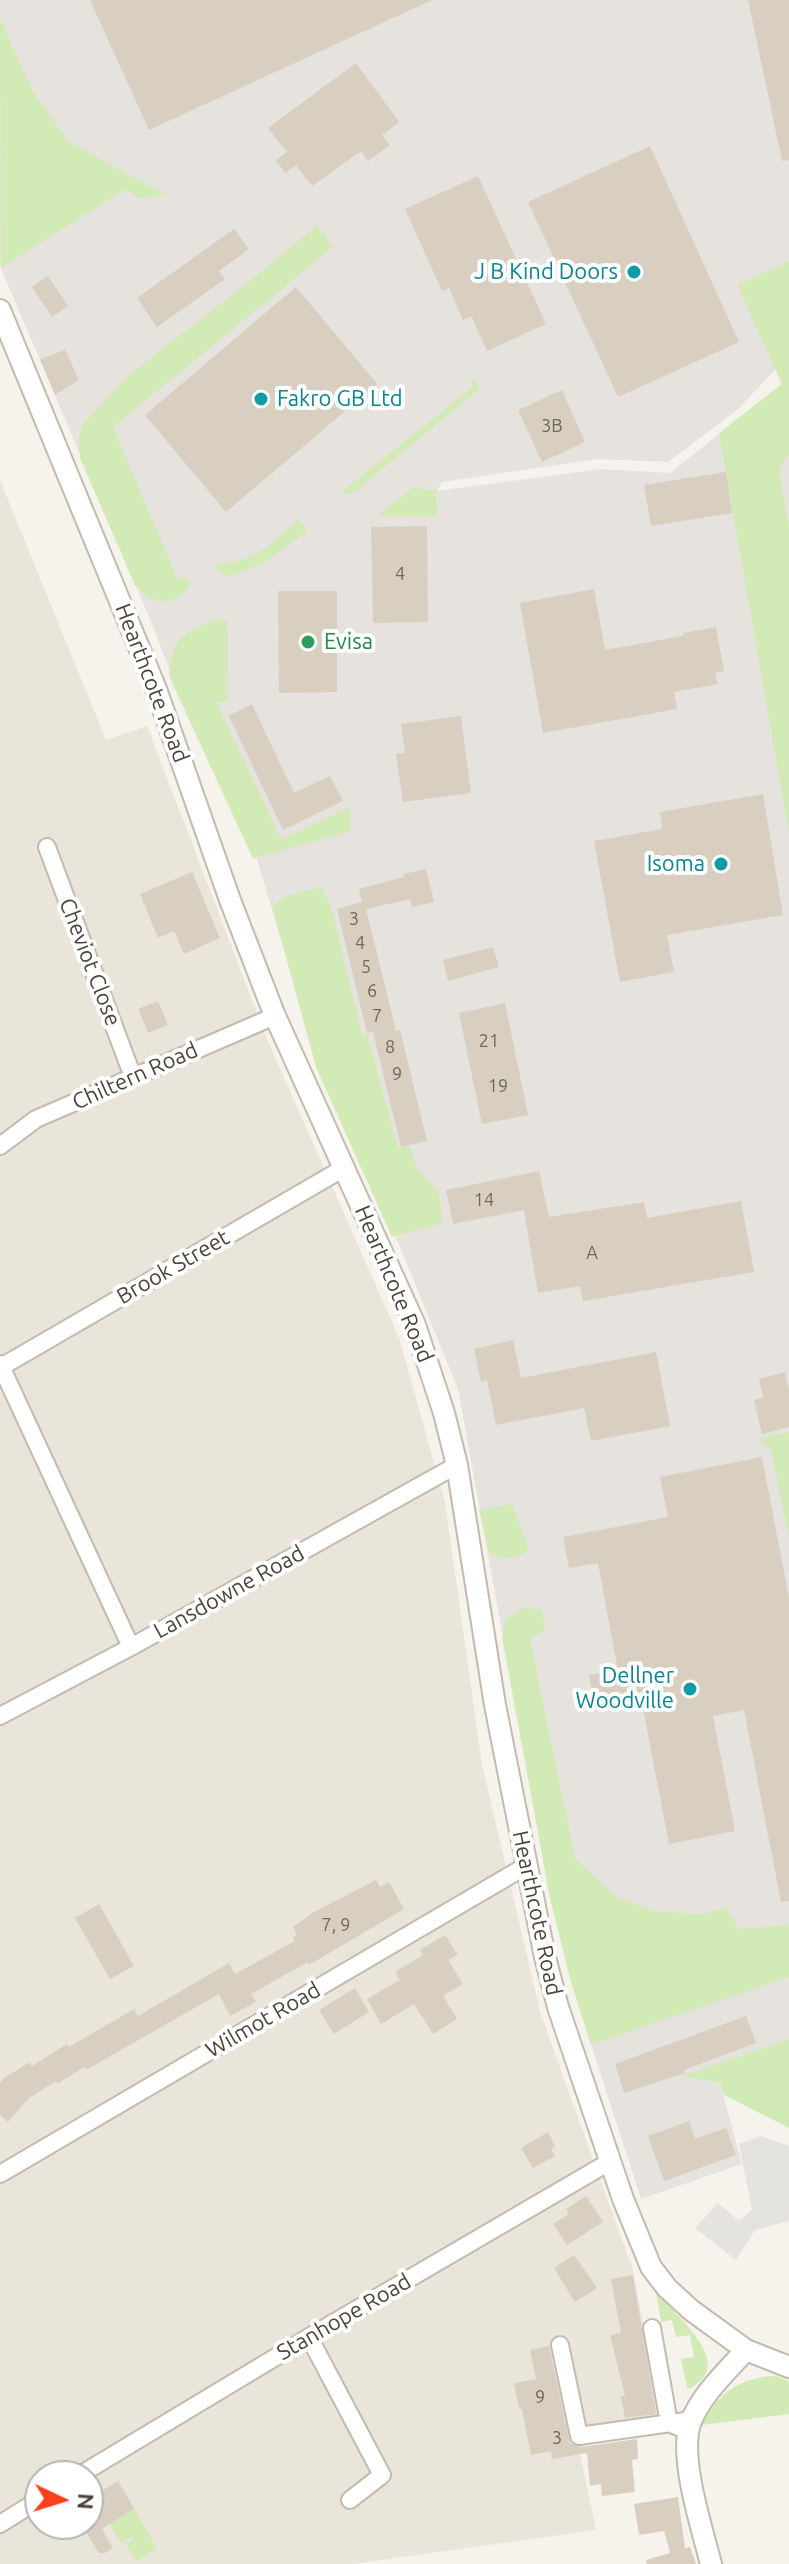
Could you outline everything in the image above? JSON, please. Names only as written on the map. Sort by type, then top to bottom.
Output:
[{"type":"street","name":"Hearthcote Road","points":[[0,310],[151,676],[230,900],[275,1016],[415,1325],[444,1413],[457,1465],[495,1705],[526,1866],[558,2007],[623,2199],[651,2267],[667,2288],[691,2310],[746,2350],[789,2367]]},
{"type":"street","name":"Cheviot Close","points":[[47,847],[133,1077]]},
{"type":"street","name":"Chiltern Road","points":[[0,1146],[36,1119],[275,1016]]},
{"type":"street","name":"Brook Street","points":[[131,1647],[1,1365],[344,1168]]},
{"type":"street","name":"Lansdowne Road","points":[[0,1716],[131,1647],[457,1465]]},
{"type":"street","name":"Wilmot Road","points":[[0,2174],[526,1866]]},
{"type":"street","name":"Stanhope Road","points":[[104,2460],[611,2161]]},
{"type":"street","points":[[652,2328],[669,2423]]},
{"type":"street","points":[[309,2337],[382,2475],[350,2500]]},
{"type":"street","points":[[560,2345],[579,2436],[669,2423],[690,2426]]},
{"type":"street","points":[[711,2564],[693,2491],[687,2447],[690,2426],[705,2398],[746,2350]]},
{"type":"street","points":[[0,2524],[24,2509]]},
{"type":"shaded area","points":[[0,0],[789,0],[789,358],[738,409],[668,462],[598,459],[442,482],[437,491],[602,469],[670,473],[789,378],[789,2039],[684,2076],[720,2083],[742,2164],[641,2199],[571,1982],[550,1898],[458,1389],[398,1242],[321,1075],[257,859],[182,702],[150,619],[0,266]]},
{"type":"shaded area","points":[[0,480],[106,740],[147,726],[267,1039],[399,1338],[445,1502],[482,1765],[541,2015],[633,2270],[664,2434],[598,2438],[579,2449],[596,2530],[352,2564],[0,2564]]},
{"type":"shaded area","points":[[761,2136],[789,2146],[789,2221],[755,2230],[736,2260],[695,2228],[718,2203],[739,2221],[752,2210],[739,2144]]},
{"type":"green space","points":[[0,19],[33,92],[69,142],[167,193],[140,199],[125,189],[1,268]]},
{"type":"green space","points":[[317,225],[333,247],[113,427],[178,580],[187,577],[190,584],[178,597],[160,602],[135,585],[80,458],[79,437],[84,423],[129,375]]},
{"type":"green space","points":[[789,261],[789,453],[779,471],[789,529],[789,833],[719,433],[782,384],[737,285]]},
{"type":"green space","points":[[471,376],[480,388],[357,490],[340,493],[472,388]]},
{"type":"green space","points":[[415,486],[423,490],[436,490],[437,516],[378,516]]},
{"type":"green space","points":[[298,519],[306,532],[268,560],[230,577],[215,569],[216,565],[242,560],[262,550]]},
{"type":"green space","points":[[219,619],[227,621],[228,701],[216,702],[281,839],[350,807],[348,832],[253,859],[169,676],[173,652],[182,637]]},
{"type":"green space","points":[[321,887],[331,906],[362,1035],[368,1037],[398,1148],[410,1146],[416,1167],[439,1192],[443,1223],[392,1237],[316,1067],[272,906],[289,895]]},
{"type":"green space","points":[[789,1432],[789,1537],[771,1450],[758,1439]]},
{"type":"green space","points":[[512,1504],[529,1550],[514,1558],[505,1558],[489,1553],[479,1510]]},
{"type":"green space","points":[[524,1607],[542,1610],[545,1630],[530,1639],[575,1858],[616,1897],[653,1911],[700,1914],[726,1908],[739,1929],[789,1925],[789,1977],[591,2045],[550,1898],[502,1637],[506,1619]]},
{"type":"green space","points":[[789,2039],[789,2128],[724,2095],[720,2083],[682,2076]]},
{"type":"green space","points":[[656,2292],[692,2331],[706,2354],[708,2365],[705,2375],[691,2388],[687,2388],[681,2359],[694,2357],[690,2335],[676,2337],[672,2320],[661,2322]]},
{"type":"green space","points":[[776,2376],[789,2381],[789,2414],[702,2425],[715,2404],[732,2389],[752,2380]]},
{"type":"green space","points":[[134,2508],[157,2549],[136,2561],[126,2544],[134,2539],[133,2536],[121,2543],[109,2523]]},
{"type":"building","points":[[90,0],[432,0],[149,130]]},
{"type":"building","points":[[748,0],[789,0],[789,160],[782,161]]},
{"type":"building","points":[[356,63],[399,122],[382,135],[390,145],[368,161],[361,151],[312,186],[296,165],[285,173],[276,160],[287,152],[268,128]]},
{"type":"building","name":"J B Kind Doors","points":[[650,146],[739,342],[618,397],[528,202]]},
{"type":"building","points":[[478,176],[546,324],[487,351],[471,316],[463,320],[449,288],[442,291],[405,209]]},
{"type":"building","points":[[234,229],[249,249],[219,271],[225,279],[157,327],[137,298]]},
{"type":"building","points":[[48,276],[68,306],[52,317],[32,287]]},
{"type":"building","name":"Fakro GB Ltd","points":[[296,287],[377,384],[226,512],[145,415]]},
{"type":"building","points":[[65,350],[79,380],[55,395],[40,359]]},
{"type":"building","points":[[562,390],[585,442],[542,462],[518,410]]},
{"type":"building","points":[[726,472],[732,513],[651,526],[644,485]]},
{"type":"building","points":[[427,526],[428,622],[373,623],[371,527]]},
{"type":"building","points":[[594,589],[605,650],[716,627],[724,671],[715,673],[718,684],[674,692],[677,709],[543,733],[520,603]]},
{"type":"building","name":"Evisa","points":[[278,591],[337,591],[337,692],[279,693]]},
{"type":"building","points":[[252,704],[294,793],[330,776],[343,801],[283,830],[229,716]]},
{"type":"building","points":[[461,716],[471,793],[403,802],[396,754],[405,753],[401,724]]},
{"type":"building","points":[[763,794],[783,915],[667,935],[674,972],[620,982],[594,841],[662,829],[660,812]]},
{"type":"building","points":[[426,869],[434,902],[412,907],[410,899],[366,909],[427,1141],[401,1147],[373,1032],[367,1033],[337,909],[362,902],[359,889]]},
{"type":"building","points":[[192,872],[220,938],[184,954],[174,931],[158,938],[140,894]]},
{"type":"building","points":[[493,947],[499,967],[448,981],[443,960]]},
{"type":"building","points":[[158,1001],[168,1025],[148,1033],[138,1009]]},
{"type":"building","points":[[505,1003],[528,1115],[482,1124],[459,1013]]},
{"type":"building","points":[[539,1171],[549,1217],[644,1202],[647,1218],[741,1201],[754,1272],[583,1301],[580,1286],[538,1293],[524,1210],[453,1224],[446,1190]]},
{"type":"building","points":[[513,1340],[521,1378],[656,1352],[670,1426],[591,1441],[584,1408],[496,1425],[487,1380],[481,1382],[474,1349]]},
{"type":"building","points":[[785,1372],[789,1390],[789,1427],[762,1434],[754,1400],[763,1398],[759,1379]]},
{"type":"building","name":"Dellner Woodville","points":[[762,1457],[789,1598],[789,1901],[781,1902],[744,1710],[713,1716],[735,1831],[669,1844],[642,1703],[596,1712],[589,1675],[618,1670],[598,1563],[569,1568],[563,1537],[668,1517],[660,1477]]},
{"type":"building","points":[[376,1880],[380,1887],[389,1882],[404,1909],[309,1965],[308,1962],[251,1994],[256,2002],[230,2016],[219,1994],[86,2070],[84,2067],[57,2084],[56,2081],[29,2098],[8,2122],[0,2115],[0,2083],[4,2078],[30,2062],[32,2066],[67,2044],[69,2047],[134,2009],[138,2016],[229,1963],[235,1974],[295,1941],[293,1937],[297,1935],[293,1927],[314,1912]]},
{"type":"building","points":[[99,1904],[134,1966],[110,1979],[75,1918]]},
{"type":"building","points":[[445,1935],[458,1955],[448,1960],[463,1984],[443,1996],[457,2019],[433,2034],[414,2004],[381,2024],[367,1999],[400,1980],[395,1972],[423,1955],[420,1950]]},
{"type":"building","points":[[355,1988],[369,2012],[334,2034],[319,2010]]},
{"type":"building","points":[[746,2016],[756,2043],[684,2070],[685,2073],[624,2093],[615,2064]]},
{"type":"building","points":[[689,2121],[695,2139],[726,2128],[736,2155],[664,2181],[648,2136]]},
{"type":"building","points":[[548,2132],[555,2146],[551,2149],[555,2156],[533,2168],[521,2148]]},
{"type":"building","points":[[586,2196],[603,2222],[567,2245],[553,2224],[569,2214],[566,2209]]},
{"type":"building","points":[[574,2255],[597,2288],[575,2302],[554,2268]]},
{"type":"building","points":[[633,2275],[656,2414],[625,2418],[621,2396],[625,2396],[610,2335],[621,2333],[611,2279]]},
{"type":"building","points":[[549,2346],[570,2443],[581,2447],[637,2439],[638,2459],[632,2460],[635,2492],[602,2496],[601,2484],[590,2486],[587,2453],[552,2459],[551,2451],[531,2455],[514,2383],[536,2379],[530,2350]]},
{"type":"building","points":[[118,2481],[134,2508],[104,2528],[104,2489]]},
{"type":"building","points":[[678,2497],[685,2548],[690,2547],[696,2564],[647,2564],[646,2560],[670,2553],[664,2531],[639,2535],[634,2504]]},
{"type":"building","points":[[104,2532],[113,2548],[99,2553],[91,2540],[104,2540]]},
{"type":"place","name":"J B Kind Doors","points":[[634,272]]},
{"type":"place","name":"Fakro GB Ltd","points":[[261,399]]},
{"type":"place","name":"Evisa","points":[[308,642]]},
{"type":"place","name":"Isoma","points":[[721,864]]},
{"type":"place","name":"Dellner Woodville","points":[[690,1689]]}]
